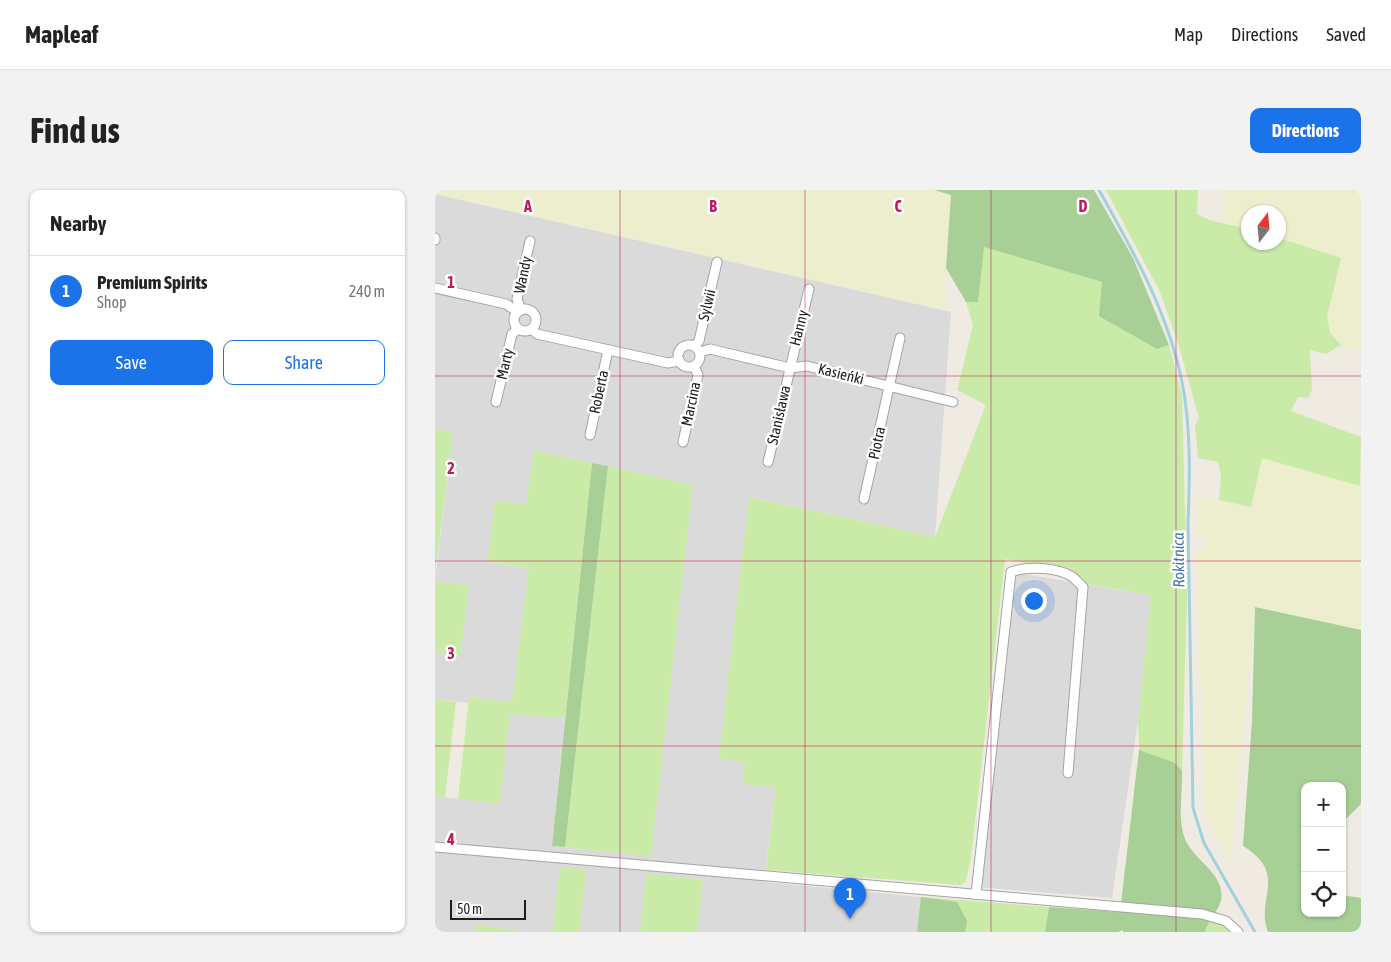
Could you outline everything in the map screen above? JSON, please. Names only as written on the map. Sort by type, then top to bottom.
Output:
[{"type":"street","name":"Wandy","points":[[519,311],[517,299],[530,241]]},
{"type":"street","name":"Sylwii","points":[[697,349],[717,262]]},
{"type":"street","points":[[435,288],[506,304],[519,311],[531,310],[536,316],[537,321],[532,329],[528,331],[518,329],[514,320],[519,311]]},
{"type":"street","name":"Hanny","points":[[790,368],[809,289]]},
{"type":"street","name":"Marty","points":[[496,402],[512,334],[518,329]]},
{"type":"street","points":[[532,329],[537,334],[668,364],[679,361]]},
{"type":"street","name":"Piotra","points":[[864,499],[900,338]]},
{"type":"street","points":[[691,345],[697,349],[699,361],[694,366],[687,367],[679,361],[681,348],[691,345]]},
{"type":"street","name":"Kasieńki","points":[[697,349],[710,349],[790,368],[807,366],[953,402]]},
{"type":"street","name":"Roberta","points":[[590,434],[608,350]]},
{"type":"street","name":"Marcina","points":[[683,442],[698,375],[694,366]]},
{"type":"street","name":"Stanisława","points":[[768,462],[790,368]]},
{"type":"street","points":[[976,894],[1011,572],[1023,567],[1071,576],[1083,587],[1068,773]]},
{"type":"street","points":[[435,847],[1202,914],[1226,921],[1238,932]]},
{"type":"shaded area","points":[[435,194],[951,312],[935,537],[750,497],[720,759],[745,762],[743,784],[776,786],[764,882],[921,897],[917,932],[697,932],[703,880],[646,874],[640,932],[580,932],[586,869],[560,867],[552,932],[527,932],[475,926],[474,932],[435,932],[435,796],[500,804],[510,713],[565,718],[552,846],[651,856],[693,485],[534,450],[526,505],[495,501],[487,562],[529,568],[512,702],[470,697],[469,703],[435,699],[435,652],[460,655],[469,586],[435,581],[453,433],[435,429]]},
{"type":"shaded area","points":[[1011,572],[1151,595],[1138,720],[1112,898],[977,887],[978,828]]},
{"type":"green space","points":[[435,190],[934,190],[951,195],[945,310],[435,194]]},
{"type":"green space","points":[[934,190],[1094,190],[1133,258],[1169,345],[1157,349],[1099,316],[1102,282],[984,247],[978,302],[966,302],[946,268],[951,195]]},
{"type":"green space","points":[[1106,190],[1198,190],[1197,214],[1241,227],[1241,250],[1286,250],[1286,240],[1341,258],[1327,317],[1330,333],[1341,345],[1326,354],[1310,350],[1312,389],[1308,398],[1298,397],[1291,411],[1361,437],[1360,486],[1262,458],[1251,507],[1219,500],[1221,476],[1218,462],[1198,458],[1195,426],[1199,418],[1178,343],[1160,292]]},
{"type":"green space","points":[[1224,190],[1361,190],[1361,351],[1341,345],[1330,333],[1327,317],[1341,258],[1286,240],[1286,205],[1241,205],[1241,227],[1222,221]]},
{"type":"green space","points":[[984,247],[1102,282],[1157,349],[1169,345],[1182,395],[1187,592],[1182,770],[1173,762],[1139,750],[1138,720],[1151,595],[1087,584],[1069,572],[1005,559],[971,858],[966,881],[962,885],[766,870],[776,787],[742,784],[745,762],[719,759],[749,497],[935,537],[986,405],[957,390],[973,325],[966,302],[978,302]]},
{"type":"green space","points":[[435,429],[453,433],[435,575]]},
{"type":"green space","points":[[534,450],[592,463],[565,718],[510,714],[500,804],[458,799],[469,697],[512,702],[529,568],[487,562],[495,501],[526,504]]},
{"type":"green space","points":[[1262,458],[1361,485],[1361,629],[1255,611],[1230,864],[1205,815],[1196,552],[1209,542],[1196,531],[1198,496],[1251,507]]},
{"type":"green space","points":[[592,463],[608,466],[565,847],[552,846]]},
{"type":"green space","points":[[608,466],[693,485],[651,857],[565,847]]},
{"type":"green space","points":[[435,581],[469,586],[460,656],[435,652]]},
{"type":"green space","points":[[1255,607],[1361,630],[1361,804],[1346,819],[1346,782],[1301,782],[1301,917],[1346,917],[1346,896],[1361,898],[1361,932],[1268,932],[1265,908],[1268,877],[1264,866],[1257,856],[1243,846],[1252,721]]},
{"type":"green space","points":[[435,699],[456,702],[445,798],[435,796]]},
{"type":"green space","points":[[1139,750],[1173,762],[1182,770],[1181,823],[1185,839],[1189,847],[1219,883],[1221,901],[1218,909],[1205,932],[1123,932],[1123,930],[1118,932],[1045,932],[1049,907],[1120,912]]},
{"type":"green space","points":[[560,867],[586,869],[580,932],[552,932]]},
{"type":"green space","points":[[646,873],[703,880],[697,932],[640,932]]},
{"type":"green space","points":[[921,897],[1049,907],[1045,932],[917,932]]},
{"type":"green space","points":[[921,897],[957,902],[967,921],[965,932],[917,932]]},
{"type":"green space","points":[[1212,917],[1238,932],[1205,932]]},
{"type":"green space","points":[[475,925],[527,932],[474,932]]},
{"type":"waterway","name":"Rokitnica","points":[[1099,190],[1137,259],[1159,307],[1176,356],[1182,382],[1187,416],[1189,452],[1188,522],[1193,808],[1204,843],[1255,932]]},
{"type":"place","name":"Premium Spirits","points":[[850,919]]}]
